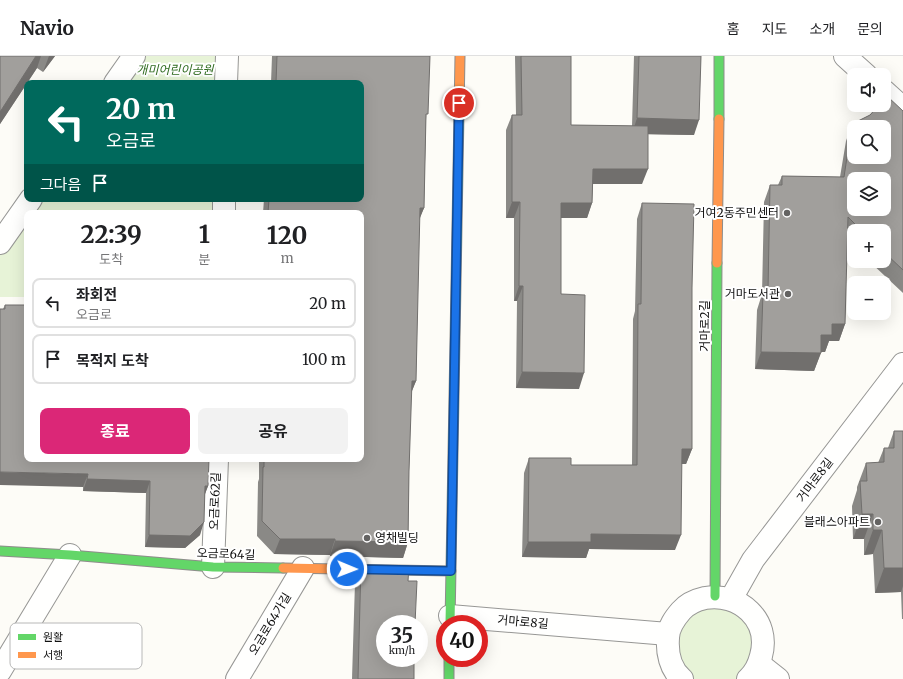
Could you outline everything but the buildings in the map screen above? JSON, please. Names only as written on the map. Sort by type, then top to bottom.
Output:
[{"type":"street","points":[[117,80],[134,56]]},
{"type":"street","points":[[226,80],[227,56]]},
{"type":"street","points":[[450,615],[460,56]]},
{"type":"street","name":"거마로2길","points":[[719,56],[723,597]]},
{"type":"street","points":[[845,56],[858,68]]},
{"type":"street","points":[[891,97],[903,108]]},
{"type":"street","points":[[0,243],[29,202]]},
{"type":"street","name":"거마로8길","points":[[723,597],[903,364]]},
{"type":"street","name":"오금로62길","points":[[213,567],[217,462]]},
{"type":"street","name":"오금로64길","points":[[0,551],[70,555],[213,567],[451,571]]},
{"type":"street","points":[[29,623],[70,555]]},
{"type":"street","name":"오금로64가길","points":[[237,679],[303,568]]},
{"type":"street","points":[[682,679],[672,665],[667,650],[668,634],[674,619],[685,607],[699,599],[723,597],[745,607],[756,618],[762,633],[763,650],[754,672],[778,679]]},
{"type":"street","name":"거마로8길","points":[[488,622],[668,634]]},
{"type":"street","points":[[0,671],[10,654]]},
{"type":"street","points":[[448,679],[449,667]]},
{"type":"green space","name":"개미어린이공원","points":[[134,56],[227,56],[226,80],[117,80]]},
{"type":"green space","points":[[29,202],[224,202],[224,210],[24,210],[24,297],[0,297],[0,243]]},
{"type":"green space","points":[[706,603],[745,615],[756,641],[741,676],[737,679],[692,679],[682,669],[674,645],[682,618]]},
{"type":"traffic: fast","points":[[719,56],[719,119]]},
{"type":"traffic: fast","points":[[450,615],[459,113]]},
{"type":"traffic: fast","points":[[715,596],[717,263]]},
{"type":"traffic: fast","points":[[0,551],[70,555],[213,567],[283,568]]},
{"type":"traffic: fast","points":[[449,667],[449,679]]},
{"type":"traffic: slow","points":[[459,113],[460,56]]},
{"type":"traffic: slow","points":[[717,263],[719,119]]},
{"type":"traffic: slow","points":[[283,568],[451,571]]},
{"type":"place","name":"거여2동주민센터","points":[[787,213]]},
{"type":"place","name":"거마도서관","points":[[788,294]]},
{"type":"place","name":"블래스아파트","points":[[878,522]]},
{"type":"place","name":"영채빌딩","points":[[367,538]]},
{"type":"route","points":[[347,569],[451,571],[459,103]]}]
